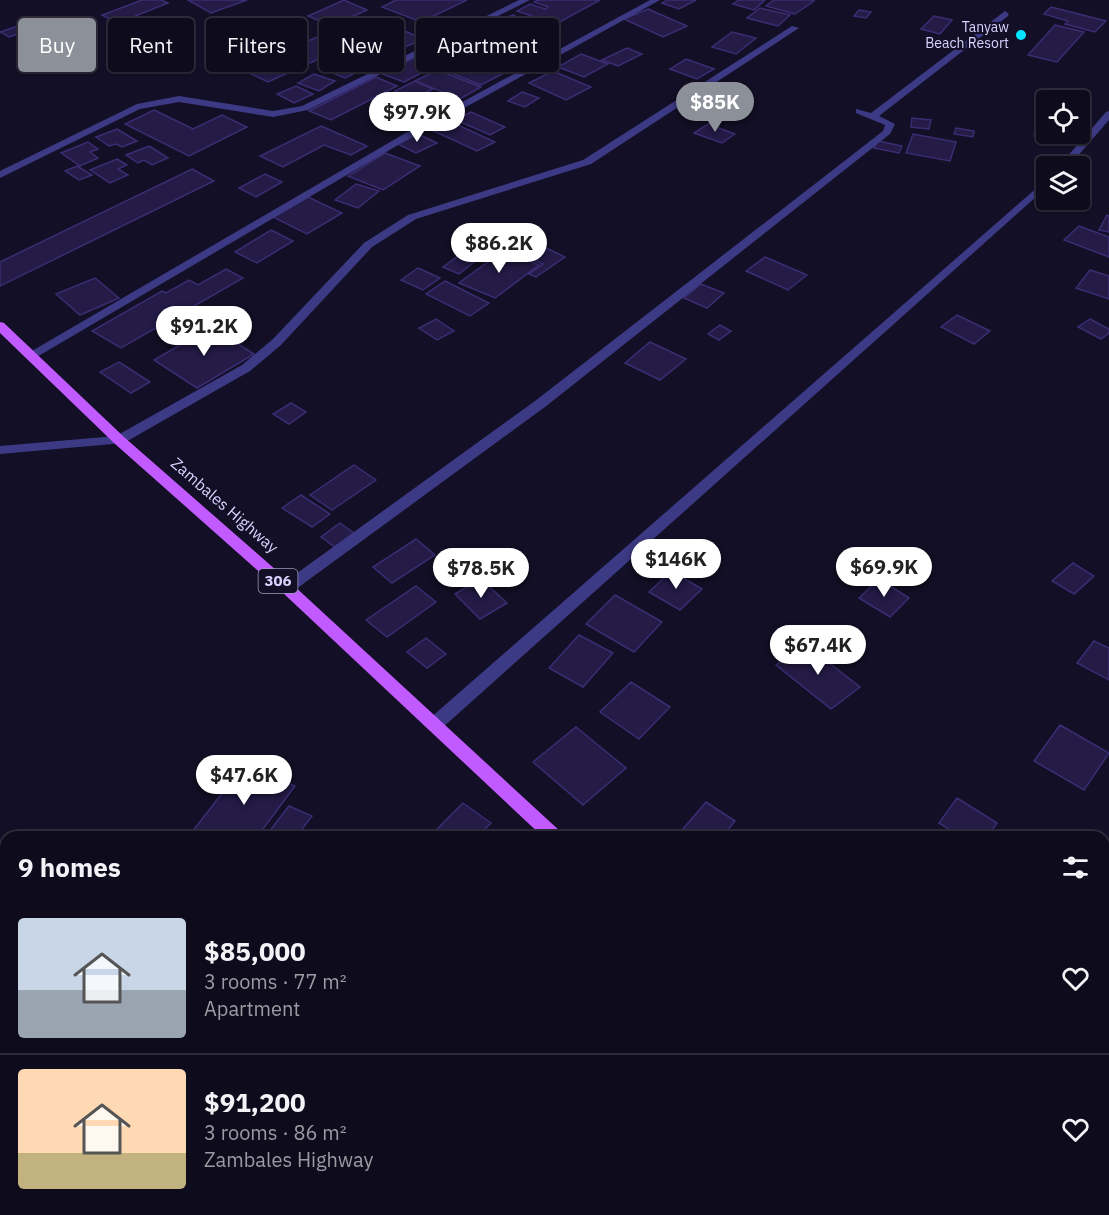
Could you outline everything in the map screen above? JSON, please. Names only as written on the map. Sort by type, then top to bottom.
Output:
[{"type":"main road","name":"Zambales Highway","points":[[0,326],[119,440],[287,588],[549,831]]},
{"type":"street","points":[[0,176],[137,107],[179,99],[273,114],[304,108],[526,0]]},
{"type":"street","points":[[31,355],[412,133],[656,0]]},
{"type":"street","points":[[872,117],[1005,14]]},
{"type":"street","points":[[0,450],[119,440],[246,368],[277,342],[368,245],[412,217],[587,162],[795,28]]},
{"type":"street","points":[[287,588],[540,404],[887,132],[890,124],[859,111]]},
{"type":"street","points":[[1073,156],[1109,114]]},
{"type":"street","points":[[435,724],[1036,192]]},
{"type":"building","points":[[142,0],[161,0],[168,3],[130,18],[108,18],[102,15]]},
{"type":"building","points":[[188,0],[247,0],[211,13]]},
{"type":"building","points":[[344,0],[367,10],[349,18],[319,18],[319,21],[308,16]]},
{"type":"building","points":[[396,0],[467,0],[429,18],[416,18],[416,20],[382,7]]},
{"type":"building","points":[[538,0],[600,0],[559,22],[559,18],[538,18],[517,11],[530,4],[545,9],[548,7],[534,2]]},
{"type":"building","points":[[667,0],[696,0],[679,9],[662,3]]},
{"type":"building","points":[[739,0],[765,0],[754,10],[733,4]]},
{"type":"building","points":[[774,0],[814,1],[795,14],[766,6]]},
{"type":"building","points":[[1051,7],[1106,21],[1095,32],[1065,24],[1068,21],[1044,14]]},
{"type":"building","points":[[760,8],[790,15],[778,26],[747,18]]},
{"type":"building","points":[[648,9],[687,26],[663,37],[624,19]]},
{"type":"building","points":[[859,10],[871,12],[866,18],[854,16]]},
{"type":"building","points":[[934,16],[952,20],[940,34],[921,29]]},
{"type":"building","points":[[1055,25],[1084,32],[1057,62],[1028,55]]},
{"type":"building","points":[[18,26],[18,34],[9,37],[0,32]]},
{"type":"building","points":[[404,31],[416,36],[416,42],[404,48]]},
{"type":"building","points":[[732,32],[756,38],[736,54],[712,47]]},
{"type":"building","points":[[319,38],[319,59],[307,64],[307,41]]},
{"type":"building","points":[[627,48],[642,54],[618,66],[602,60]]},
{"type":"building","points":[[581,54],[608,64],[584,77],[559,66]]},
{"type":"building","points":[[416,56],[416,72],[423,72],[404,82],[382,74],[404,72],[404,63]]},
{"type":"building","points":[[686,59],[714,69],[697,79],[670,69]]},
{"type":"building","points":[[247,72],[290,72],[268,82]]},
{"type":"building","points":[[330,72],[357,72],[345,78]]},
{"type":"building","points":[[433,72],[442,72],[481,87],[460,99],[415,81]]},
{"type":"building","points":[[448,72],[506,72],[481,85]]},
{"type":"building","points":[[555,72],[591,87],[566,100],[529,83]]},
{"type":"building","points":[[314,74],[335,81],[319,91],[298,83]]},
{"type":"building","points":[[376,77],[397,86],[331,120],[309,111]]},
{"type":"building","points":[[415,81],[433,89],[413,99],[395,91]]},
{"type":"building","points":[[296,86],[313,94],[294,103],[277,94]]},
{"type":"building","points":[[522,92],[539,98],[525,107],[508,101]]},
{"type":"building","points":[[414,103],[436,113],[412,126],[389,116]]},
{"type":"building","points":[[154,110],[193,129],[222,115],[247,127],[189,156],[125,124]]},
{"type":"building","points":[[471,112],[505,127],[490,135],[456,120]]},
{"type":"building","points":[[912,118],[931,120],[929,129],[911,127]]},
{"type":"building","points":[[447,120],[495,142],[477,151],[429,129]]},
{"type":"building","points":[[708,124],[735,134],[722,143],[694,133]]},
{"type":"building","points":[[321,126],[367,146],[351,155],[324,145],[283,167],[260,156]]},
{"type":"building","points":[[956,128],[974,131],[973,137],[954,134]]},
{"type":"building","points":[[117,129],[137,141],[122,147],[116,144],[109,146],[96,137]]},
{"type":"building","points":[[418,134],[437,143],[416,153],[398,144]]},
{"type":"building","points":[[913,134],[956,142],[950,161],[906,153]]},
{"type":"building","points":[[878,141],[902,146],[899,153],[874,148]]},
{"type":"building","points":[[88,142],[98,149],[90,152],[98,158],[80,166],[61,153]]},
{"type":"building","points":[[149,146],[168,158],[152,165],[144,160],[138,163],[126,155]]},
{"type":"building","points":[[385,153],[420,166],[383,190],[348,176]]},
{"type":"building","points":[[117,159],[127,165],[118,169],[128,175],[110,183],[90,170]]},
{"type":"building","points":[[77,166],[92,175],[79,180],[65,171]]},
{"type":"building","points":[[192,169],[214,181],[0,286],[0,262]]},
{"type":"building","points":[[265,174],[282,182],[256,197],[239,188]]},
{"type":"building","points":[[356,184],[379,191],[358,208],[335,200]]},
{"type":"building","points":[[308,197],[342,213],[307,234],[273,217]]},
{"type":"building","points":[[1107,215],[1109,216],[1109,232],[1099,230]]},
{"type":"building","points":[[1079,226],[1109,237],[1109,257],[1064,240]]},
{"type":"building","points":[[491,228],[509,236],[498,243],[480,236]]},
{"type":"building","points":[[271,230],[293,241],[257,263],[235,252]]},
{"type":"building","points":[[467,236],[493,246],[482,255],[456,244]]},
{"type":"building","points":[[538,244],[565,257],[536,277],[529,274],[543,264],[522,255]]},
{"type":"building","points":[[504,250],[539,265],[495,298],[459,283]]},
{"type":"building","points":[[458,256],[474,262],[459,274],[443,267]]},
{"type":"building","points":[[765,257],[807,275],[788,290],[746,271]]},
{"type":"building","points":[[418,268],[440,278],[423,290],[401,280]]},
{"type":"building","points":[[226,269],[243,278],[121,348],[92,331],[162,291],[166,293],[189,280],[198,285]]},
{"type":"building","points":[[1090,270],[1109,276],[1109,299],[1076,288]]},
{"type":"building","points":[[95,278],[119,298],[80,315],[56,294]]},
{"type":"building","points":[[445,281],[489,303],[470,316],[426,294]]},
{"type":"building","points":[[701,284],[724,293],[707,308],[684,298]]},
{"type":"building","points":[[957,315],[990,331],[974,344],[941,327]]},
{"type":"building","points":[[436,319],[454,331],[437,340],[419,328]]},
{"type":"building","points":[[1090,319],[1109,329],[1109,333],[1101,339],[1078,327]]},
{"type":"building","points":[[720,325],[731,331],[719,340],[708,334]]},
{"type":"building","points":[[211,327],[254,354],[197,388],[154,360]]},
{"type":"building","points":[[650,342],[686,359],[660,380],[625,363]]},
{"type":"building","points":[[119,362],[150,382],[131,393],[100,372]]},
{"type":"building","points":[[291,403],[306,412],[289,424],[273,414]]},
{"type":"building","points":[[354,465],[376,480],[332,510],[310,495]]},
{"type":"building","points":[[301,495],[330,514],[312,527],[282,508]]},
{"type":"building","points":[[340,523],[354,533],[335,547],[321,537]]},
{"type":"building","points":[[416,539],[435,555],[392,583],[373,567]]},
{"type":"building","points":[[1073,563],[1094,576],[1074,594],[1052,581]]},
{"type":"building","points":[[671,571],[702,589],[680,610],[649,592]]},
{"type":"building","points":[[481,579],[507,603],[480,619],[455,594]]},
{"type":"building","points":[[879,579],[909,598],[890,617],[859,598]]},
{"type":"building","points":[[416,586],[436,602],[387,637],[366,620]]},
{"type":"building","points":[[615,595],[662,622],[634,652],[586,624]]},
{"type":"building","points":[[579,635],[613,653],[583,687],[549,668]]},
{"type":"building","points":[[426,638],[446,654],[427,668],[407,652]]},
{"type":"building","points":[[1094,641],[1109,648],[1109,680],[1077,663]]},
{"type":"building","points":[[805,644],[860,687],[831,709],[776,665]]},
{"type":"building","points":[[631,682],[670,707],[639,739],[600,712]]},
{"type":"building","points":[[1060,725],[1109,753],[1084,790],[1034,761]]},
{"type":"building","points":[[576,727],[626,768],[583,805],[533,762]]},
{"type":"building","points":[[245,764],[295,786],[261,831],[193,831]]},
{"type":"building","points":[[957,798],[997,823],[991,831],[952,831],[939,823]]},
{"type":"building","points":[[706,802],[735,821],[727,831],[681,831]]},
{"type":"building","points":[[463,803],[491,823],[483,831],[435,831]]},
{"type":"building","points":[[289,806],[312,816],[301,831],[270,831]]},
{"type":"place","name":"Tanyaw Beach Resort","points":[[1021,35]]}]
